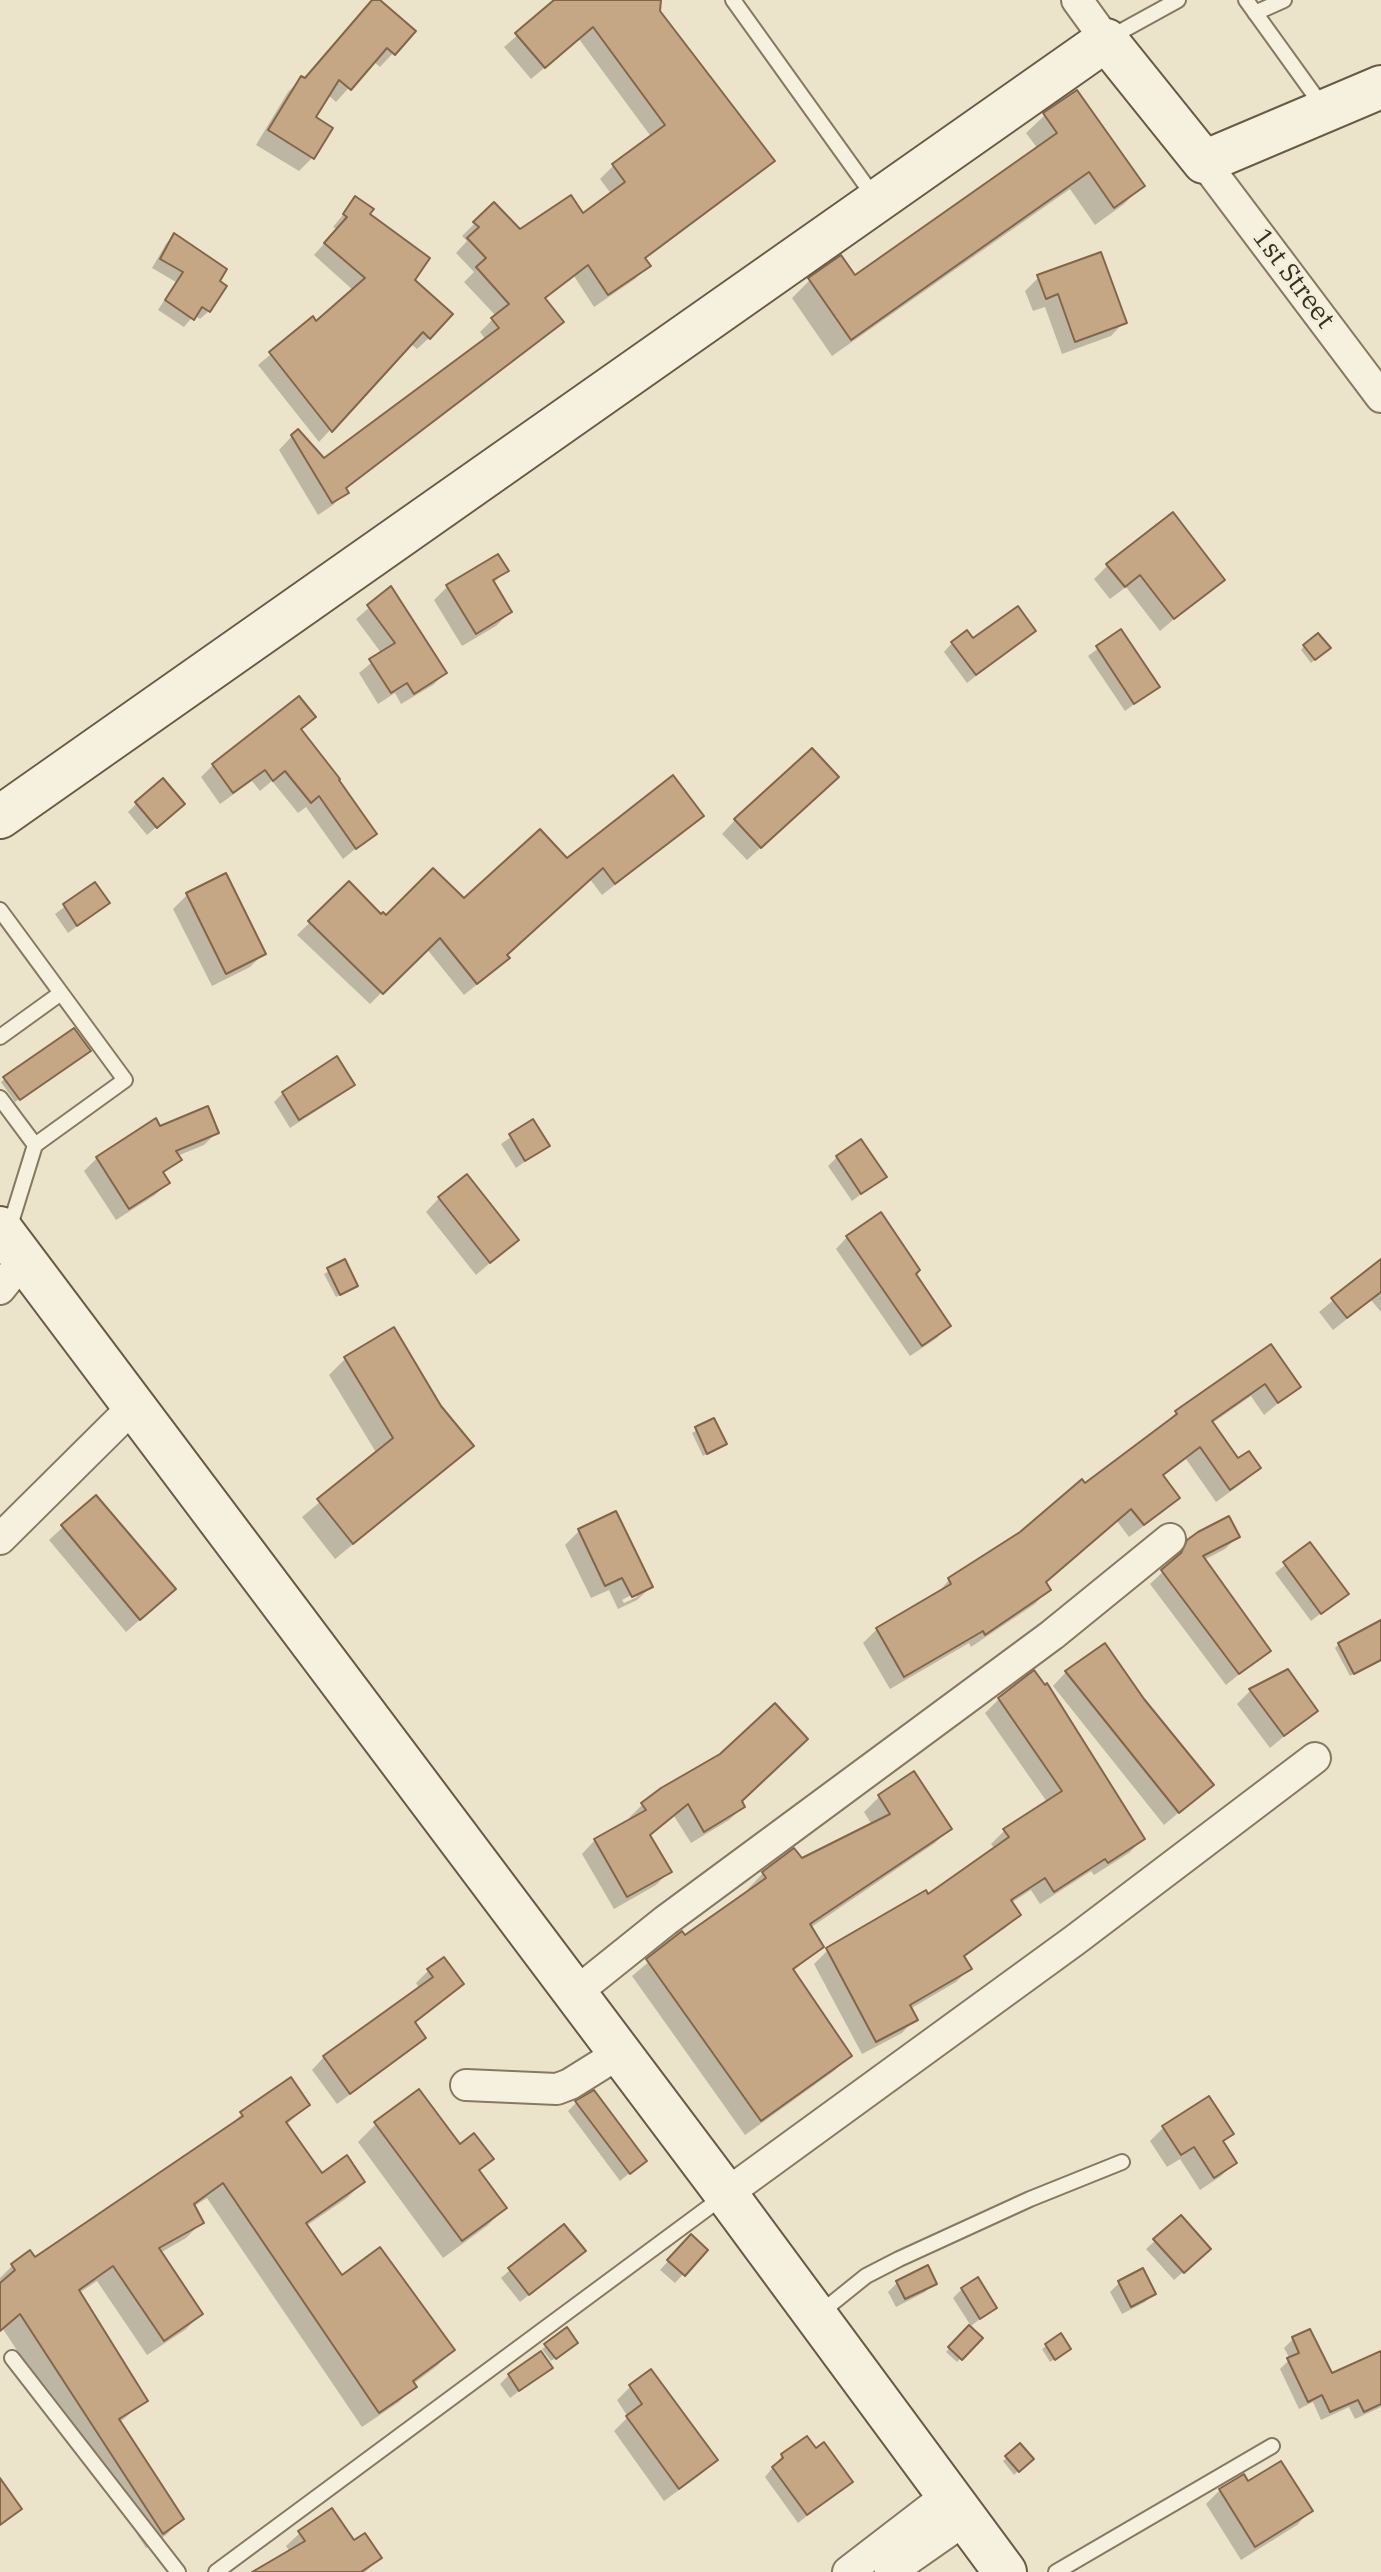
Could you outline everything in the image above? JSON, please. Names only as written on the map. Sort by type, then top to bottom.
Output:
[{"type":"street","points":[[1077,0],[1204,162],[1381,87]]},
{"type":"street","points":[[0,817],[1106,40]]},
{"type":"street","name":"1st Street","points":[[1204,162],[1381,397]]},
{"type":"street","points":[[8,1253],[135,1405],[1005,2572]]},
{"type":"street","points":[[0,1539],[135,1405]]},
{"type":"street","points":[[574,1994],[665,1921],[1052,1635],[1170,1539]]},
{"type":"street","points":[[726,2194],[1075,1940],[1315,1758]]},
{"type":"street","points":[[466,2085],[557,2089],[618,2054]]},
{"type":"street","points":[[848,2572],[957,2507]]},
{"type":"street","points":[[890,2572],[957,2507]]},
{"type":"lane","points":[[733,0],[876,199]]},
{"type":"lane","points":[[1106,40],[1178,0]]},
{"type":"lane","points":[[1284,0],[1251,6],[1325,110]]},
{"type":"lane","points":[[0,910],[125,1080],[35,1145],[8,1253]]},
{"type":"lane","points":[[0,1037],[61,993]]},
{"type":"lane","points":[[0,1098],[35,1145]]},
{"type":"lane","points":[[816,2316],[866,2276],[899,2259],[1030,2199],[1122,2162]]},
{"type":"lane","points":[[216,2572],[726,2194]]},
{"type":"lane","points":[[12,2358],[178,2572]]},
{"type":"lane","points":[[1056,2572],[1272,2446]]},
{"type":"building","points":[[372,0],[380,0],[416,31],[395,55],[387,48],[351,90],[339,80],[316,117],[333,128],[314,159],[268,130],[301,76],[305,78]]},
{"type":"building","points":[[554,0],[661,0],[660,11],[775,161],[645,258],[651,266],[608,295],[588,265],[545,298],[564,322],[346,488],[349,493],[332,503],[291,435],[298,429],[324,458],[499,328],[491,318],[509,304],[476,267],[486,258],[467,238],[479,227],[473,222],[494,202],[520,229],[571,195],[583,213],[625,182],[612,164],[665,125],[593,27],[545,68],[515,33]]},
{"type":"building","points":[[1077,90],[1145,186],[1114,208],[1089,172],[851,340],[808,278],[841,255],[855,275],[1057,133],[1043,113]]},
{"type":"building","points":[[355,196],[374,209],[370,214],[430,258],[415,280],[453,314],[430,339],[423,332],[332,432],[269,352],[313,316],[316,321],[365,278],[324,243],[347,217],[343,214]]},
{"type":"building","points":[[174,233],[227,269],[220,281],[227,286],[210,312],[202,307],[194,320],[165,300],[183,272],[160,259]]},
{"type":"building","points":[[1101,252],[1127,323],[1075,342],[1058,294],[1046,299],[1037,275]]},
{"type":"building","points":[[1173,512],[1225,580],[1174,619],[1140,575],[1125,587],[1106,564]]},
{"type":"building","points":[[498,554],[509,571],[493,580],[512,612],[476,634],[446,585]]},
{"type":"building","points":[[391,586],[447,673],[414,694],[407,683],[391,693],[369,659],[395,643],[367,605]]},
{"type":"building","points":[[1018,606],[1036,631],[976,675],[951,642],[967,630],[973,638]]},
{"type":"building","points":[[1121,629],[1160,687],[1134,704],[1096,646]]},
{"type":"building","points":[[1318,633],[1331,648],[1315,660],[1303,645]]},
{"type":"building","points":[[299,696],[316,717],[301,729],[377,834],[356,849],[319,796],[311,803],[285,771],[273,781],[265,770],[233,793],[212,764]]},
{"type":"building","points":[[812,748],[839,777],[761,848],[734,819]]},
{"type":"building","points":[[673,775],[704,816],[615,884],[603,868],[507,955],[510,958],[477,984],[440,938],[383,994],[308,921],[349,881],[381,914],[386,915],[433,868],[464,898],[540,829],[567,858]]},
{"type":"building","points":[[163,778],[185,804],[157,828],[135,802]]},
{"type":"building","points":[[226,873],[266,954],[226,974],[186,893]]},
{"type":"building","points":[[95,882],[110,903],[77,926],[63,904]]},
{"type":"building","points":[[74,1028],[91,1051],[20,1100],[3,1077]]},
{"type":"building","points":[[337,1056],[355,1085],[299,1120],[282,1092]]},
{"type":"building","points":[[208,1106],[219,1133],[176,1151],[182,1160],[163,1172],[170,1183],[129,1209],[96,1157],[156,1118],[160,1126]]},
{"type":"building","points":[[533,1119],[550,1146],[525,1161],[509,1134]]},
{"type":"building","points":[[861,1139],[887,1177],[861,1194],[836,1156]]},
{"type":"building","points":[[467,1174],[519,1240],[490,1263],[438,1197]]},
{"type":"building","points":[[881,1212],[920,1270],[916,1274],[951,1326],[922,1346],[846,1236]]},
{"type":"building","points":[[345,1259],[358,1286],[340,1295],[327,1268]]},
{"type":"building","points":[[1381,1259],[1381,1292],[1347,1318],[1331,1298]]},
{"type":"building","points":[[394,1327],[441,1406],[474,1446],[353,1544],[317,1499],[393,1438],[344,1357]]},
{"type":"building","points":[[1271,1344],[1301,1387],[1278,1403],[1265,1384],[1212,1421],[1238,1458],[1249,1451],[1261,1468],[1230,1490],[1200,1447],[1163,1475],[1180,1498],[1144,1525],[1131,1509],[1046,1582],[1051,1590],[985,1635],[983,1631],[904,1677],[876,1628],[951,1584],[948,1578],[1020,1532],[1082,1479],[1085,1483],[1177,1414],[1175,1411]]},
{"type":"building","points":[[714,1418],[727,1444],[707,1454],[695,1427]]},
{"type":"building","points":[[96,1495],[176,1589],[140,1620],[61,1525]]},
{"type":"building","points":[[616,1511],[653,1587],[632,1597],[622,1578],[605,1586],[578,1529]]},
{"type":"building","points":[[1229,1516],[1240,1537],[1203,1556],[1271,1651],[1239,1674],[1161,1570],[1181,1553],[1187,1540]]},
{"type":"building","points":[[1310,1542],[1349,1594],[1321,1614],[1283,1562]]},
{"type":"building","points":[[1381,1620],[1381,1660],[1354,1674],[1338,1643]]},
{"type":"building","points":[[1105,1643],[1144,1699],[1214,1785],[1179,1813],[1065,1671]]},
{"type":"building","points":[[1288,1669],[1318,1711],[1284,1736],[1249,1689]]},
{"type":"building","points":[[1034,1670],[1045,1685],[1047,1683],[1145,1839],[1108,1863],[1105,1859],[1054,1892],[1045,1878],[1011,1900],[1021,1915],[964,1956],[972,1969],[910,2005],[918,2020],[876,2042],[826,1948],[926,1890],[928,1894],[1009,1837],[1003,1829],[1062,1791],[998,1698]]},
{"type":"building","points":[[775,1703],[808,1739],[742,1801],[745,1807],[704,1832],[688,1804],[650,1835],[672,1872],[627,1897],[594,1839],[646,1810],[641,1803],[720,1754]]},
{"type":"building","points":[[914,1771],[952,1829],[810,1924],[824,1947],[793,1969],[852,2056],[761,2121],[646,1959],[682,1931],[685,1935],[766,1878],[762,1872],[794,1848],[802,1858],[890,1814],[878,1795]]},
{"type":"building","points":[[444,1957],[464,1984],[415,2022],[426,2038],[350,2094],[323,2056],[433,1977],[427,1969]]},
{"type":"building","points":[[291,2077],[310,2105],[286,2122],[322,2173],[347,2155],[365,2182],[306,2223],[342,2275],[380,2247],[455,2350],[413,2381],[417,2387],[379,2413],[223,2183],[194,2204],[204,2223],[159,2248],[203,2314],[164,2341],[113,2266],[79,2290],[148,2401],[119,2419],[184,2519],[163,2534],[20,2314],[0,2331],[0,2283],[15,2270],[11,2264],[30,2250],[35,2257],[243,2116],[240,2112]]},
{"type":"building","points":[[419,2089],[460,2144],[474,2133],[494,2159],[479,2170],[507,2208],[462,2241],[374,2122]]},
{"type":"building","points":[[594,2090],[647,2161],[630,2174],[575,2101]]},
{"type":"building","points":[[1209,2096],[1234,2134],[1223,2141],[1237,2163],[1214,2178],[1194,2147],[1181,2155],[1162,2126]]},
{"type":"building","points":[[1181,2215],[1211,2249],[1184,2273],[1153,2239]]},
{"type":"building","points":[[564,2224],[586,2251],[529,2295],[508,2268]]},
{"type":"building","points":[[691,2234],[708,2250],[685,2276],[667,2260]]},
{"type":"building","points":[[928,2265],[937,2284],[905,2299],[896,2281]]},
{"type":"building","points":[[1143,2268],[1156,2294],[1131,2307],[1118,2281]]},
{"type":"building","points":[[978,2277],[997,2308],[980,2319],[961,2288]]},
{"type":"building","points":[[969,2325],[983,2338],[962,2360],[948,2347]]},
{"type":"building","points":[[567,2327],[578,2343],[556,2359],[544,2344]]},
{"type":"building","points":[[1310,2329],[1332,2373],[1381,2351],[1381,2404],[1364,2412],[1358,2400],[1330,2412],[1322,2395],[1308,2402],[1287,2358],[1299,2353],[1292,2337]]},
{"type":"building","points":[[1061,2333],[1071,2349],[1055,2360],[1045,2344]]},
{"type":"building","points":[[541,2351],[553,2368],[519,2391],[508,2374]]},
{"type":"building","points":[[651,2369],[718,2460],[679,2489],[626,2416],[642,2404],[629,2385]]},
{"type":"building","points":[[807,2436],[816,2448],[824,2442],[853,2482],[807,2515],[772,2467],[783,2458],[781,2454]]},
{"type":"building","points":[[1020,2443],[1034,2459],[1019,2472],[1005,2456]]},
{"type":"building","points":[[1281,2461],[1313,2511],[1255,2547],[1219,2489],[1244,2474],[1248,2481]]},
{"type":"building","points":[[0,2478],[22,2509],[0,2525]]},
{"type":"building","points":[[332,2508],[354,2540],[365,2533],[382,2558],[361,2572],[252,2572],[305,2541],[298,2531]]}]
